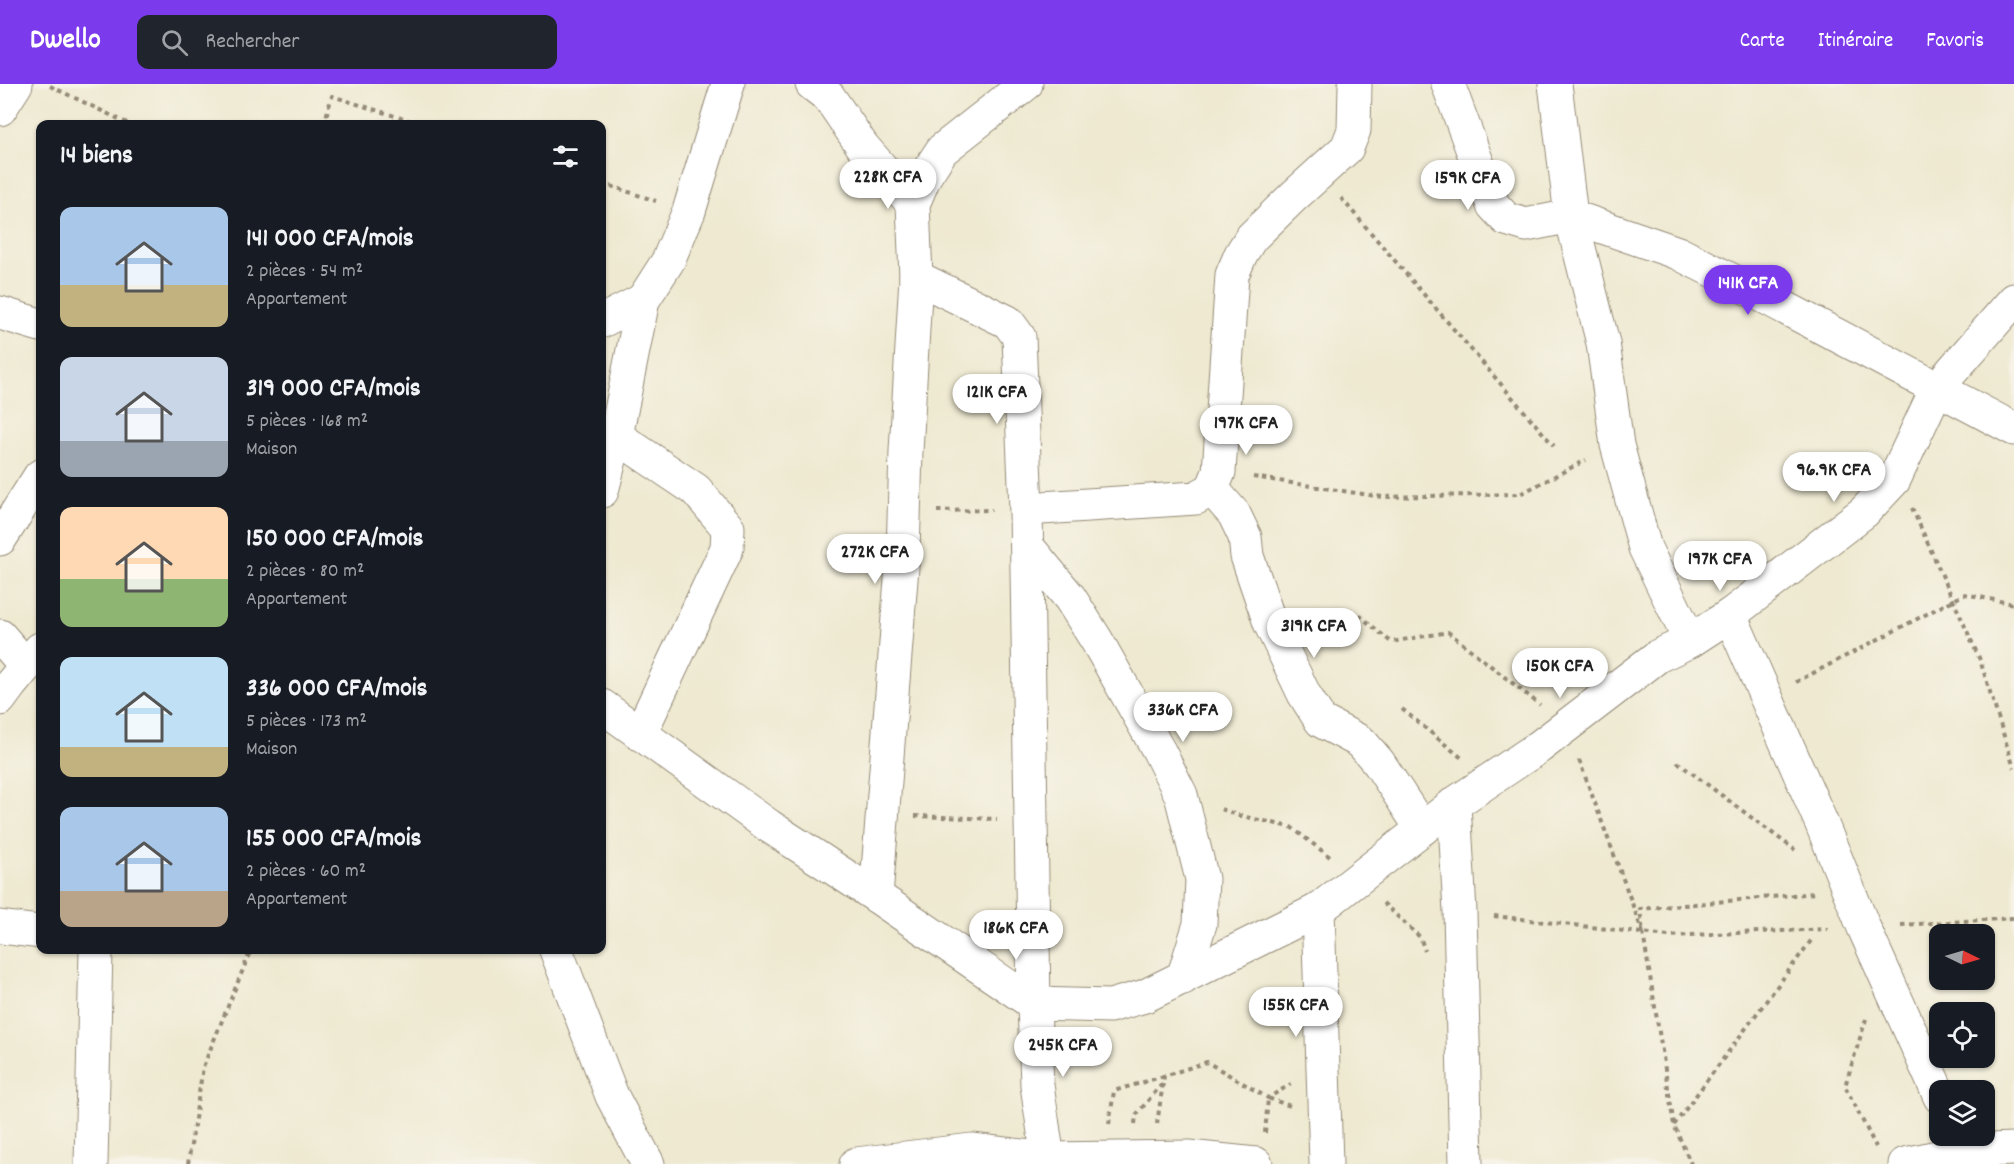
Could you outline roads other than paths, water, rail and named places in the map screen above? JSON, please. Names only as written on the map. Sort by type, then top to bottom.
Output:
[{"type":"street","points":[[0,109],[16,84]]},
{"type":"street","points":[[606,475],[643,300],[668,261],[688,211],[728,84]]},
{"type":"street","points":[[812,84],[829,98],[863,147],[913,204]]},
{"type":"street","points":[[876,896],[903,554],[916,277],[913,204],[925,176],[942,150],[1026,84]]},
{"type":"street","points":[[1355,84],[1354,130],[1347,148],[1293,196],[1251,238],[1240,254],[1232,275],[1216,480],[1245,537],[1247,556],[1270,623],[1304,694],[1321,721],[1361,742],[1379,763],[1422,829]]},
{"type":"street","points":[[1448,84],[1493,205],[1506,219],[1526,225],[1571,216],[1678,253],[2014,429]]},
{"type":"street","points":[[1555,84],[1571,216],[1603,343],[1617,445],[1645,548],[1690,641]]},
{"type":"street","points":[[916,277],[1008,322],[1019,337],[1027,546],[1034,1004],[1037,1085],[1049,1162]]},
{"type":"street","points":[[606,319],[643,300]]},
{"type":"street","points":[[606,709],[769,826],[1034,1004],[1110,1006],[1145,996],[1318,910],[1454,804],[1567,726],[1658,656],[1690,641],[1730,615],[1864,512],[1894,480],[1937,388],[2014,300]]},
{"type":"street","points":[[0,314],[36,325]]},
{"type":"street","points":[[616,436],[696,490],[728,528],[727,548],[640,734]]},
{"type":"street","points":[[1026,509],[1196,498],[1216,480]]},
{"type":"street","points":[[0,539],[36,482]]},
{"type":"street","points":[[1027,546],[1070,598],[1097,641],[1181,795],[1202,879],[1200,924],[1183,978]]},
{"type":"street","points":[[1730,615],[1882,969],[1932,1080]]},
{"type":"street","points":[[0,636],[33,657],[0,699]]},
{"type":"street","points":[[1454,804],[1460,912],[1466,1164]]},
{"type":"street","points":[[1318,910],[1326,1164]]},
{"type":"street","points":[[0,927],[36,932]]},
{"type":"street","points":[[92,1164],[96,954]]},
{"type":"street","points":[[558,954],[612,1096],[648,1164]]},
{"type":"street","points":[[856,1164],[972,1150],[1049,1162],[1143,1145],[1190,1157],[1256,1164]]},
{"type":"street","points":[[1893,1159],[1947,1146]]},
{"type":"street","points":[[1987,1146],[2014,1149]]}]
